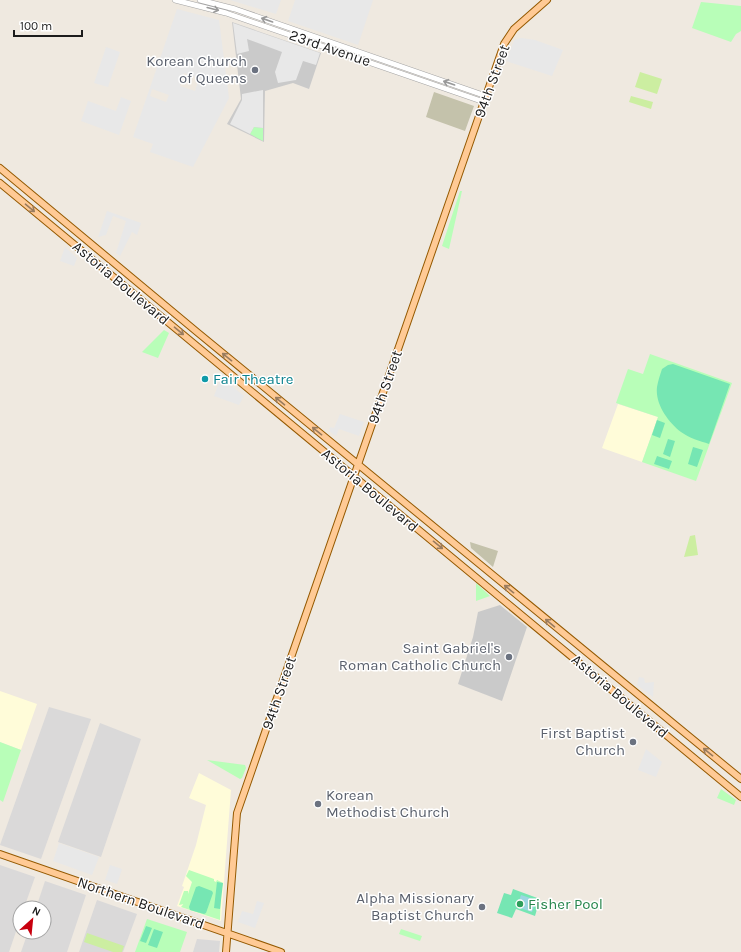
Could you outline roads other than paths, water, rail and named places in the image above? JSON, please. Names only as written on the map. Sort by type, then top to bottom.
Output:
[{"type":"main road","name":"94th Street","points":[[226,952],[237,813],[504,44],[517,26],[547,0]]},
{"type":"main road","name":"Astoria Boulevard","points":[[0,168],[197,332],[741,779]]},
{"type":"main road","name":"Astoria Boulevard","points":[[0,183],[741,797]]},
{"type":"main road","name":"Northern Boulevard","points":[[0,854],[281,952]]},
{"type":"street","name":"23rd Avenue","points":[[175,0],[226,13],[485,99]]},
{"type":"street","name":"23rd Avenue","points":[[200,0],[235,9],[485,99]]},
{"type":"water","points":[[521,895],[536,900],[532,912],[517,907]]},
{"type":"place","name":"Korean Church of Queens","points":[[255,70]]},
{"type":"place","name":"Fair Theatre","points":[[205,379]]},
{"type":"place","name":"Saint Gabriel's Roman Catholic Church","points":[[509,657]]},
{"type":"place","name":"First Baptist Church","points":[[633,742]]},
{"type":"place","name":"Korean Methodist Church","points":[[318,804]]},
{"type":"place","name":"Fisher Pool","points":[[520,904]]},
{"type":"place","name":"Alpha Missionary Baptist Church","points":[[482,907]]}]
